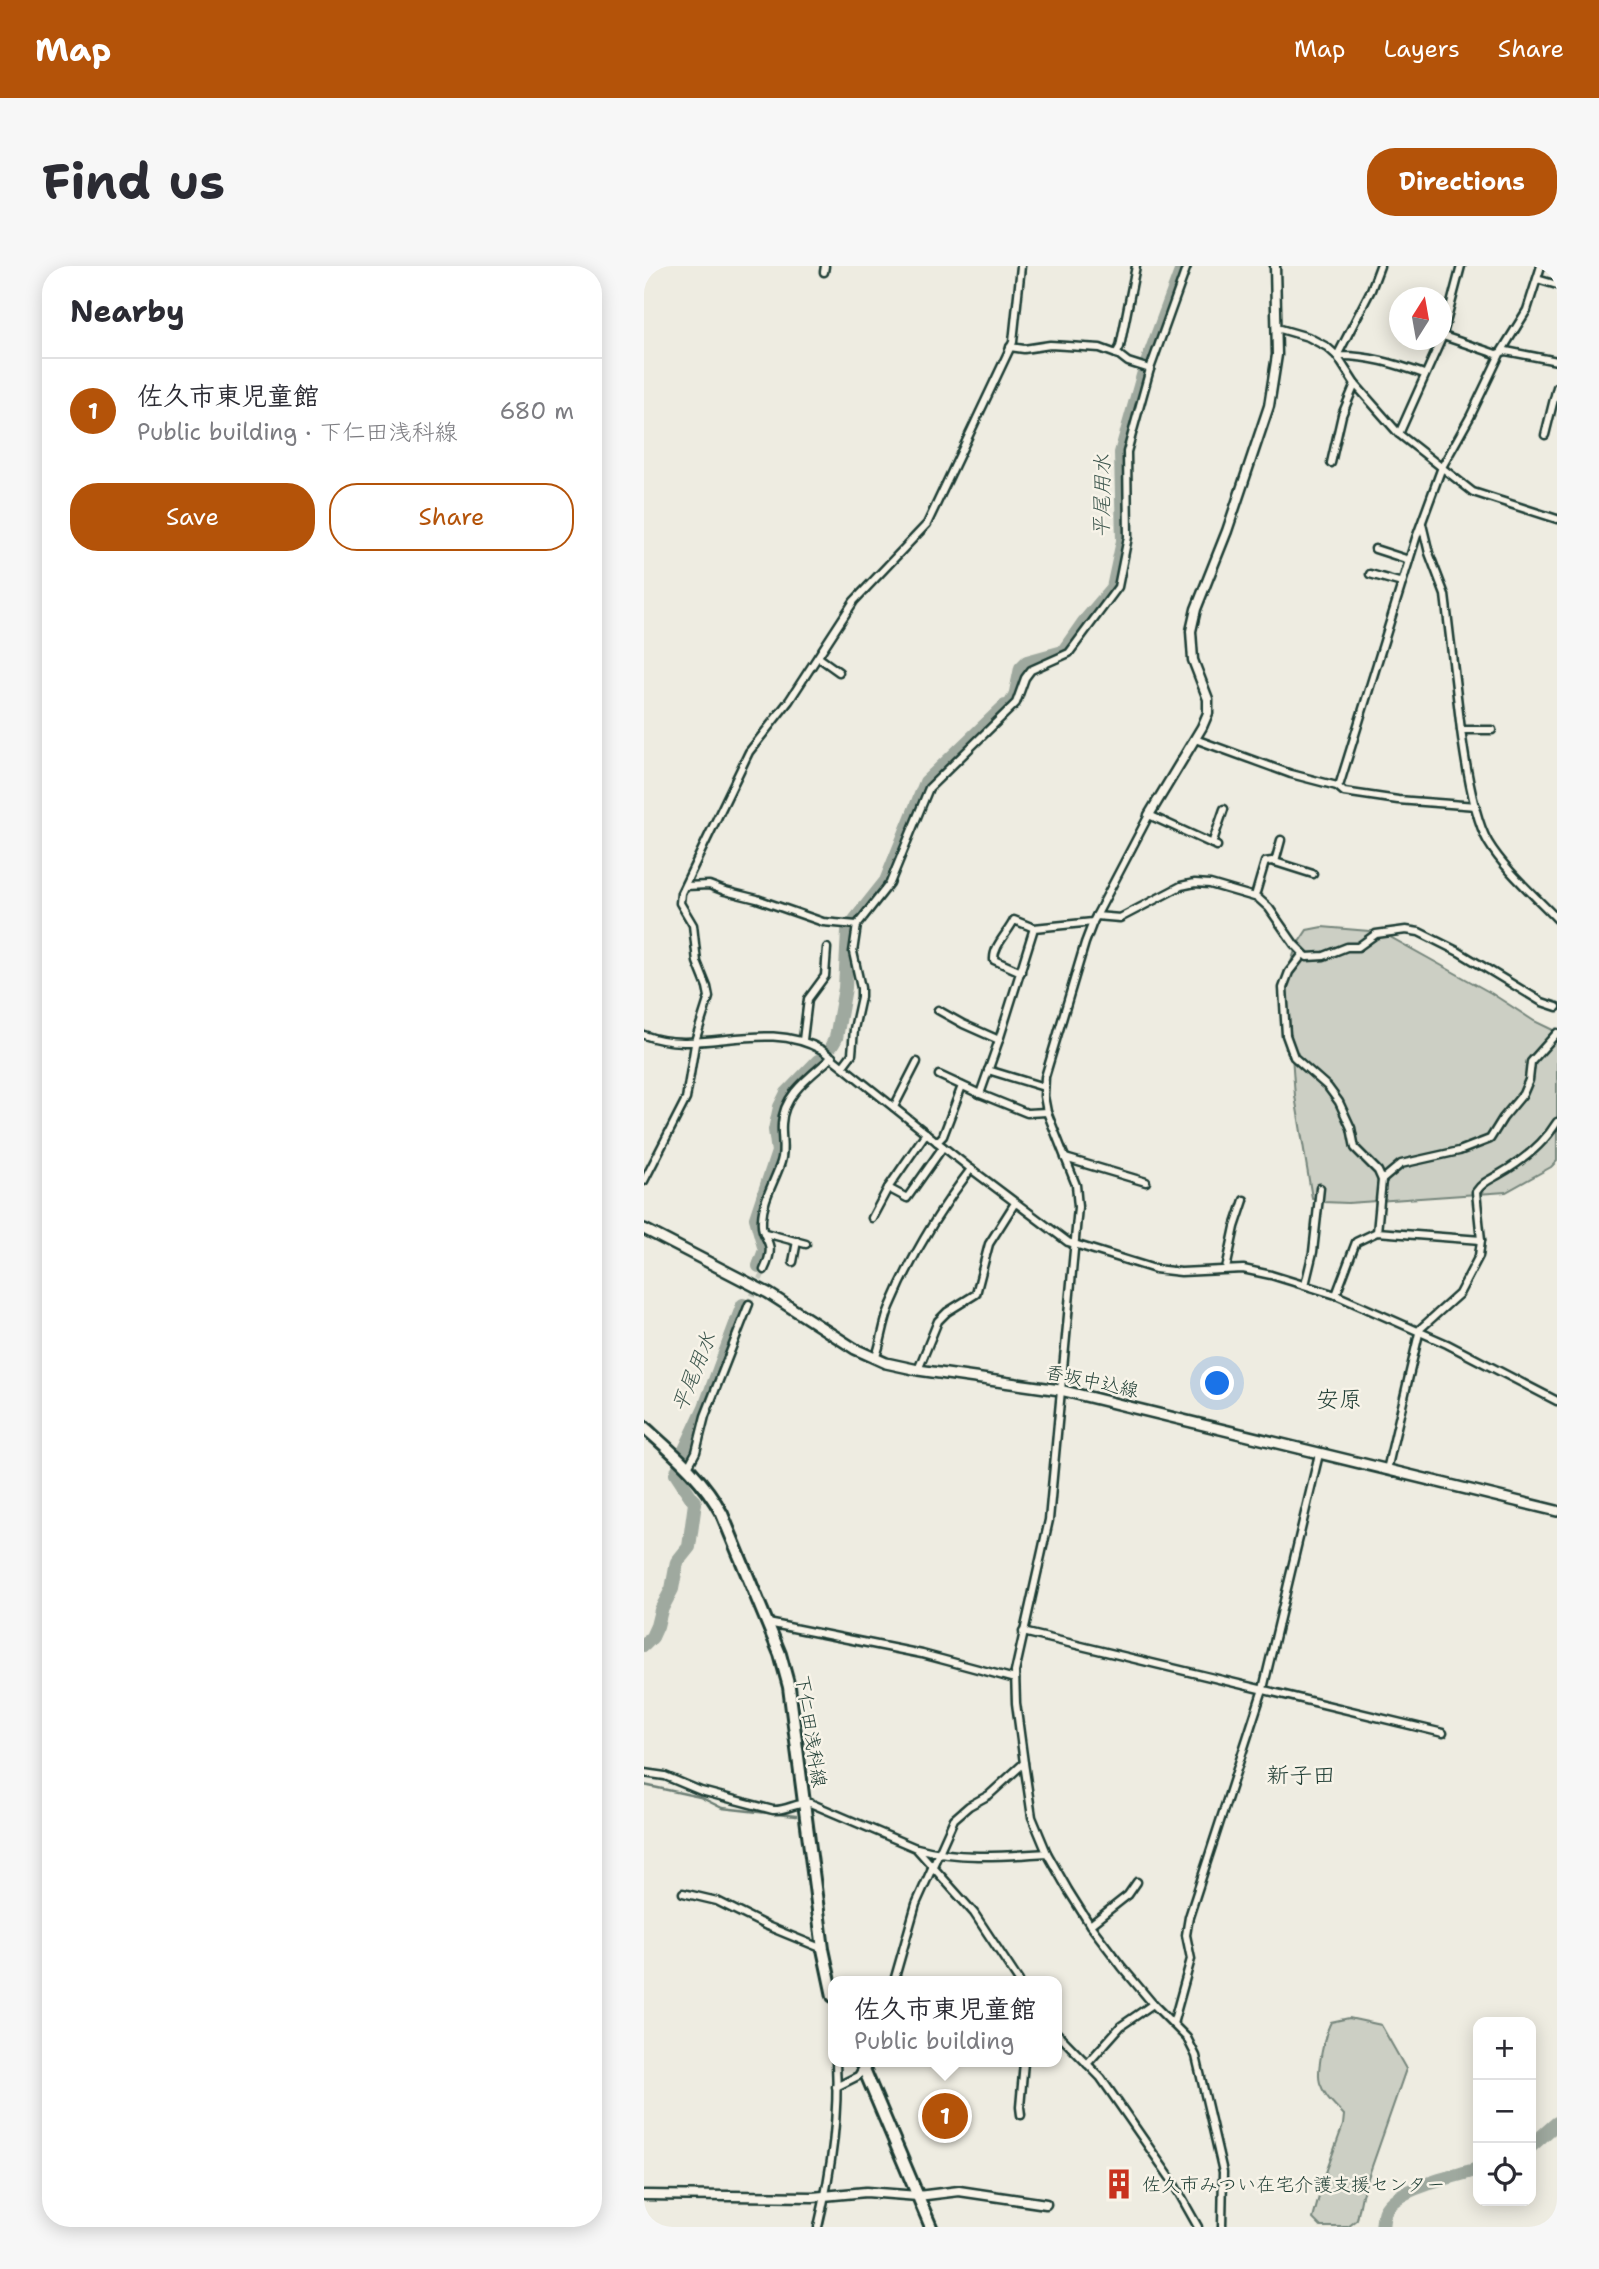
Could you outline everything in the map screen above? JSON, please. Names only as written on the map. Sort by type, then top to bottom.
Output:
[{"type":"main road","name":"香坂中込線","points":[[644,1229],[768,1293],[875,1359],[918,1370],[1060,1390],[1557,1511]]},
{"type":"main road","name":"下仁田浅科線","points":[[644,1427],[688,1467],[712,1496],[722,1514],[779,1654],[789,1687],[829,1976]]},
{"type":"main road","points":[[865,2067],[931,2227]]},
{"type":"street","points":[[644,1181],[686,1099],[696,1040],[709,997],[697,962],[692,925],[680,903],[681,893],[749,752],[789,701],[854,601],[927,524],[1014,337],[1021,266]]},
{"type":"street","points":[[1116,354],[1120,347],[1136,266]]},
{"type":"street","points":[[843,1066],[852,1054],[861,998],[853,952],[857,925],[890,883],[929,788],[1016,703],[1031,670],[1069,653],[1115,593],[1128,537],[1127,452],[1150,369],[1187,266]]},
{"type":"street","points":[[1222,2227],[1223,2172],[1196,2056],[1187,2038],[1153,2004],[1090,1925],[1047,1853],[1032,1818],[1015,1679],[1049,1520],[1077,1193],[1047,1112],[1044,1087],[1048,1060],[1095,919],[1149,815],[1206,719],[1206,692],[1191,650],[1193,620],[1227,531],[1269,406],[1277,355],[1275,266]]},
{"type":"street","points":[[1337,356],[1371,290],[1380,266]]},
{"type":"street","points":[[1452,300],[1461,266]]},
{"type":"street","points":[[1337,786],[1351,752],[1409,560],[1442,467],[1501,352],[1527,310],[1541,266]]},
{"type":"street","points":[[1537,279],[1557,285]]},
{"type":"street","points":[[1277,328],[1318,341],[1337,356],[1355,384],[1399,435],[1459,482],[1483,496],[1557,519]]},
{"type":"street","points":[[1452,341],[1496,354],[1501,352],[1557,361]]},
{"type":"street","points":[[1010,346],[1024,349],[1050,345],[1100,348],[1150,369]]},
{"type":"street","points":[[1399,435],[1436,350]]},
{"type":"street","points":[[1337,356],[1356,356],[1388,362],[1424,374]]},
{"type":"street","points":[[1331,463],[1342,415],[1355,384]]},
{"type":"street","points":[[1545,435],[1557,387]]},
{"type":"street","points":[[1422,522],[1429,554],[1445,595],[1461,730],[1476,807],[1490,845],[1557,919]]},
{"type":"street","points":[[1375,550],[1409,560]]},
{"type":"street","points":[[1370,574],[1402,583]]},
{"type":"street","points":[[818,657],[839,673]]},
{"type":"street","points":[[1461,730],[1492,730]]},
{"type":"street","points":[[1195,739],[1292,774],[1337,786],[1345,792],[1476,807]]},
{"type":"street","points":[[1149,815],[1214,845],[1224,809]]},
{"type":"street","points":[[1275,862],[1282,840]]},
{"type":"street","points":[[1255,895],[1265,862],[1275,862],[1313,874]]},
{"type":"street","points":[[1021,972],[994,960],[994,951],[1014,920],[1034,928],[1120,918],[1188,883],[1210,884],[1255,895],[1269,908],[1307,957],[1324,956],[1347,947],[1358,947],[1376,934],[1386,931],[1419,932],[1459,952],[1542,1002],[1557,1007]]},
{"type":"street","points":[[685,886],[709,885],[834,925],[857,925]]},
{"type":"street","points":[[980,1094],[1034,928]]},
{"type":"street","points":[[803,1040],[808,999],[825,976],[827,948]]},
{"type":"street","points":[[1303,954],[1289,972],[1283,988],[1286,1013],[1284,1026],[1290,1049],[1294,1057],[1328,1087],[1339,1102],[1351,1128],[1355,1148],[1374,1164],[1382,1180],[1377,1232]]},
{"type":"street","points":[[938,1010],[999,1040]]},
{"type":"street","points":[[1382,1180],[1401,1164],[1459,1150],[1490,1139],[1523,1094],[1529,1080],[1531,1062],[1557,1032]]},
{"type":"street","points":[[644,1035],[669,1041],[765,1036],[803,1040],[832,1057],[971,1170],[1053,1232],[1074,1244],[1168,1272],[1226,1269],[1256,1271],[1336,1295],[1419,1331],[1557,1401]]},
{"type":"street","points":[[764,1270],[771,1252],[762,1220],[765,1203],[782,1160],[785,1104],[796,1090],[832,1057]]},
{"type":"street","points":[[894,1107],[917,1062]]},
{"type":"street","points":[[988,1070],[1044,1087]]},
{"type":"street","points":[[939,1075],[1027,1113],[1047,1112]]},
{"type":"street","points":[[888,1188],[907,1198],[940,1144],[962,1086]]},
{"type":"street","points":[[1387,1470],[1419,1331],[1459,1294],[1479,1256],[1482,1240],[1476,1192],[1483,1183],[1544,1142],[1557,1122]]},
{"type":"street","points":[[872,1218],[888,1188],[926,1133]]},
{"type":"street","points":[[1065,1158],[1146,1182]]},
{"type":"street","points":[[875,1359],[889,1309],[915,1255],[934,1219],[971,1170]]},
{"type":"street","points":[[1305,1285],[1313,1252],[1320,1188]]},
{"type":"street","points":[[1226,1269],[1244,1200]]},
{"type":"street","points":[[918,1370],[938,1321],[947,1312],[976,1294],[989,1244],[1015,1203]]},
{"type":"street","points":[[1336,1295],[1356,1242],[1377,1232],[1482,1240]]},
{"type":"street","points":[[765,1233],[806,1244]]},
{"type":"street","points":[[793,1262],[797,1241]]},
{"type":"street","points":[[688,1467],[696,1452],[705,1416],[749,1304]]},
{"type":"street","points":[[1173,2025],[1191,1959],[1186,1935],[1189,1917],[1198,1882],[1227,1803],[1263,1689],[1319,1454]]},
{"type":"street","points":[[767,1623],[922,1654],[1015,1679]]},
{"type":"street","points":[[1023,1632],[1443,1733]]},
{"type":"street","points":[[895,1976],[916,1903],[956,1815],[989,1795],[1024,1763]]},
{"type":"street","points":[[644,1773],[665,1776],[701,1791],[773,1810],[785,1810],[810,1803],[938,1854],[993,1856],[1047,1853]]},
{"type":"street","points":[[916,1847],[974,1913],[1016,1976]]},
{"type":"street","points":[[1090,1925],[1128,1895],[1138,1882]]},
{"type":"street","points":[[683,1893],[717,1901],[766,1926],[823,1949]]},
{"type":"street","points":[[1087,2064],[1121,2026],[1153,2004]]},
{"type":"street","points":[[1062,2038],[1101,2078],[1153,2152],[1198,2227]]},
{"type":"street","points":[[818,2227],[831,2159],[835,2067]]},
{"type":"street","points":[[836,2087],[854,2079],[862,2067]]},
{"type":"street","points":[[1021,2115],[1024,2067]]},
{"type":"street","points":[[644,2195],[825,2196],[866,2192],[918,2196],[959,2191],[1046,2204]]},
{"type":"shaded area","points":[[1322,927],[1381,932],[1557,1032],[1557,1161],[1551,1167],[1506,1192],[1348,1203],[1323,1202],[1312,1198],[1295,1096],[1287,988],[1297,945],[1307,930]]},
{"type":"shaded area","points":[[1349,2018],[1381,2025],[1406,2069],[1362,2195],[1357,2220],[1348,2227],[1321,2227],[1313,2219],[1344,2115],[1322,2088],[1319,2077],[1320,2061],[1331,2022]]},
{"type":"waterway","name":"平尾用水","points":[[1147,363],[1183,266]]},
{"type":"waterway","name":"平尾用水","points":[[1012,701],[1021,668],[1027,662],[1063,652],[1113,588],[1123,541],[1121,453],[1144,372]]},
{"type":"waterway","name":"平尾用水","points":[[855,920],[886,881],[926,782],[1005,706]]},
{"type":"waterway","name":"平尾用水","points":[[832,1045],[836,1038],[845,988],[848,931]]},
{"type":"waterway","name":"平尾用水","points":[[759,1266],[765,1250],[756,1218],[778,1152],[775,1130],[780,1107],[787,1093],[818,1061]]},
{"type":"waterway","name":"平尾用水","points":[[683,1454],[705,1407],[743,1305]]},
{"type":"waterway","name":"平尾用水","points":[[644,1645],[652,1637],[672,1589],[677,1562],[689,1547],[695,1503],[676,1474],[679,1467]]},
{"type":"waterway","points":[[644,1785],[700,1797],[722,1808],[796,1816]]},
{"type":"waterway","points":[[1534,2143],[1557,2123]]},
{"type":"waterway","points":[[1382,2227],[1385,2211],[1401,2195],[1473,2170]]},
{"type":"tunnel","points":[[749,1304],[764,1270]]},
{"type":"place","name":"佐久市東児童館","points":[[945,2116]]},
{"type":"place","name":"佐久市みつい在宅介護支援センター","points":[[1119,2184]]},
{"type":"district","name":"安原","points":[[1339,1399]]},
{"type":"district","name":"新子田","points":[[1301,1775]]}]
